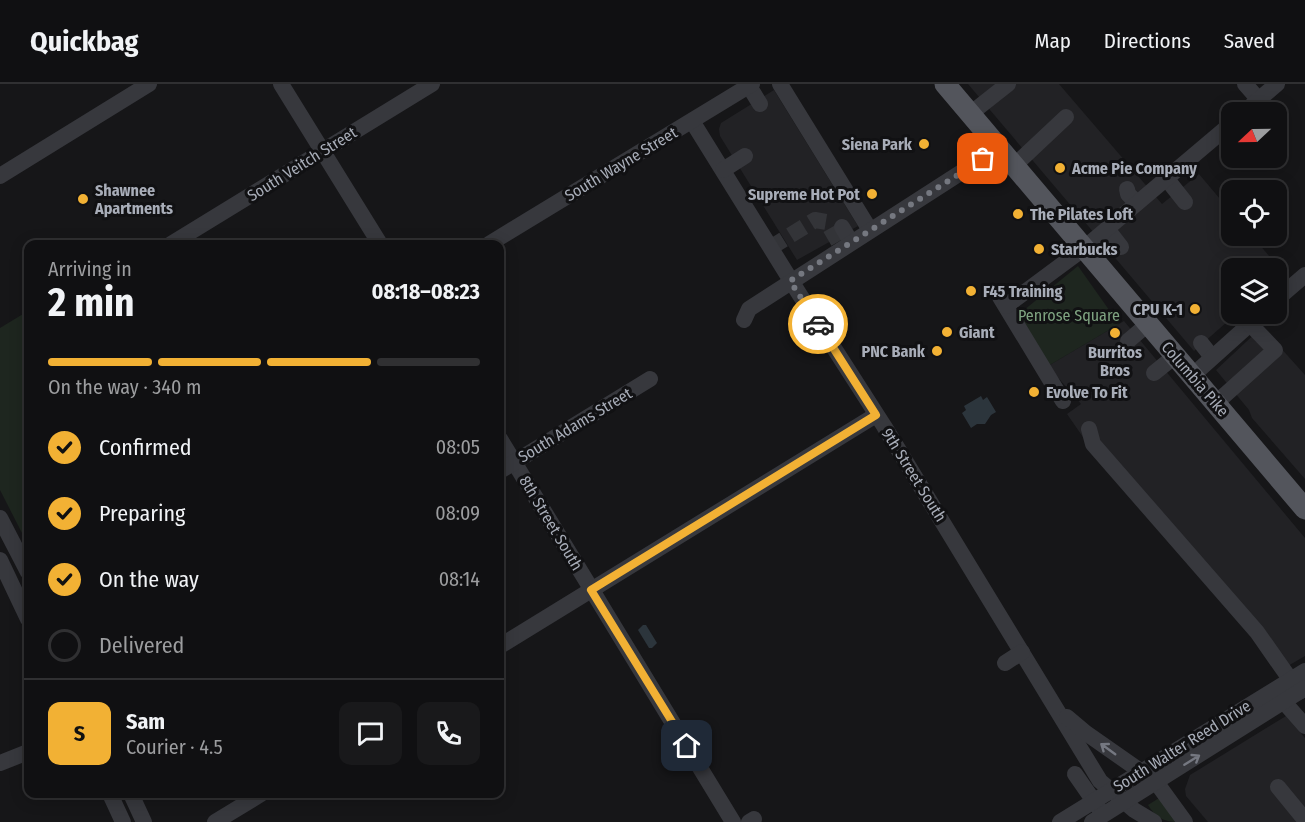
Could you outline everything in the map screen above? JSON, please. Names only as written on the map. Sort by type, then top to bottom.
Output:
[{"type":"main road","name":"Columbia Pike","points":[[945,84],[1305,509]]},
{"type":"street","points":[[0,176],[149,84]]},
{"type":"street","points":[[281,84],[377,240]]},
{"type":"street","name":"South Veitch Street","points":[[178,240],[432,84]]},
{"type":"street","points":[[780,84],[870,230]]},
{"type":"street","points":[[970,114],[1008,84]]},
{"type":"street","points":[[1245,84],[1258,100]]},
{"type":"street","points":[[1256,102],[1277,84]]},
{"type":"street","points":[[750,85],[760,104]]},
{"type":"street","name":"South Wayne Street","points":[[496,240],[750,85]]},
{"type":"street","points":[[1014,166],[1066,117]]},
{"type":"street","name":"9th Street South","points":[[692,121],[790,281],[876,415],[1100,781],[1124,802],[1154,822]]},
{"type":"street","points":[[1064,400],[1003,301],[1083,249],[1221,132]]},
{"type":"street","points":[[744,320],[748,309],[870,230],[938,195],[999,148]]},
{"type":"street","points":[[723,170],[745,156]]},
{"type":"street","points":[[1166,178],[1185,202]]},
{"type":"street","points":[[1127,189],[1137,203]]},
{"type":"street","points":[[842,227],[851,242]]},
{"type":"street","points":[[1107,229],[1121,247]]},
{"type":"street","points":[[1287,291],[1305,275]]},
{"type":"street","points":[[1128,341],[1148,324]]},
{"type":"street","points":[[1192,376],[1249,324]]},
{"type":"street","points":[[1216,403],[1275,350],[1258,324]]},
{"type":"street","points":[[1201,343],[1212,357]]},
{"type":"street","points":[[1154,373],[1175,356]]},
{"type":"street","name":"South Adams Street","points":[[506,466],[650,379]]},
{"type":"street","points":[[504,644],[876,415]]},
{"type":"street","points":[[1089,429],[1093,444],[1257,632],[1298,687]]},
{"type":"street","name":"8th Street South","points":[[506,466],[591,590],[733,822]]},
{"type":"street","points":[[0,518],[24,564]]},
{"type":"street","points":[[0,560],[24,610]]},
{"type":"street","points":[[0,598],[14,588],[24,577]]},
{"type":"street","points":[[1005,663],[1022,652]]},
{"type":"street","name":"South Walter Reed Drive","points":[[1098,819],[1284,702],[1298,687],[1305,671]]},
{"type":"street","name":"South Walter Reed Drive","points":[[1060,822],[1140,772],[1298,687]]},
{"type":"street","points":[[1284,702],[1305,726]]},
{"type":"street","name":"9th Street South","points":[[1057,709],[1086,733],[1156,782],[1185,822]]},
{"type":"street","points":[[0,763],[24,754]]},
{"type":"street","points":[[1075,774],[1093,801],[1098,819]]},
{"type":"street","points":[[1278,787],[1305,820]]},
{"type":"street","points":[[112,798],[123,822]]},
{"type":"street","points":[[133,798],[144,822]]},
{"type":"street","points":[[215,822],[254,798]]},
{"type":"shaded area","points":[[968,84],[1059,84],[1162,204],[1199,174],[1221,200],[1221,246],[1261,246],[1271,258],[1221,258],[1221,324],[1225,324],[1194,351]]},
{"type":"shaded area","points":[[774,90],[858,226],[797,260],[720,136],[719,129],[721,123]]},
{"type":"shaded area","points":[[1124,321],[1305,538],[1305,656],[1281,670],[1094,453],[1067,414],[1081,404],[1048,366]]},
{"type":"shaded area","points":[[1262,327],[1305,375],[1305,479],[1252,418],[1249,410],[1216,370]]},
{"type":"shaded area","points":[[981,396],[983,400],[987,397],[996,412],[985,424],[977,424],[971,428],[962,413],[966,410],[964,406]]},
{"type":"shaded area","points":[[646,625],[657,643],[652,648],[649,648],[638,630]]},
{"type":"shaded area","points":[[1286,716],[1305,738],[1305,822],[1208,822],[1186,796],[1185,789],[1190,775]]},
{"type":"green space","name":"Penrose Square","points":[[1078,266],[1119,324],[1048,366],[1018,315]]},
{"type":"green space","points":[[24,313],[24,534],[0,490],[0,328]]},
{"type":"green space","points":[[1159,798],[1179,822],[1161,818],[1151,809],[1148,805]]},
{"type":"tunnel","points":[[770,248],[815,220],[827,222],[842,248]]},
{"type":"way so far","points":[[818,324],[790,281],[983,159]]},
{"type":"place","name":"Siena Park","points":[[924,144]]},
{"type":"place","name":"Acme Pie Company","points":[[1060,168]]},
{"type":"place","name":"Supreme Hot Pot","points":[[872,194]]},
{"type":"place","name":"Shawnee Apartments","points":[[83,199]]},
{"type":"place","name":"The Pilates Loft","points":[[1018,214]]},
{"type":"place","name":"Starbucks","points":[[1039,249]]},
{"type":"place","name":"F45 Training","points":[[971,291]]},
{"type":"place","name":"CPU K-1","points":[[1195,309]]},
{"type":"place","name":"Giant","points":[[947,332]]},
{"type":"place","name":"Burritos Bros","points":[[1115,333]]},
{"type":"place","name":"PNC Bank","points":[[937,351]]},
{"type":"place","name":"Evolve To Fit","points":[[1034,392]]},
{"type":"route","points":[[687,746],[591,590],[876,415],[818,324]]}]
